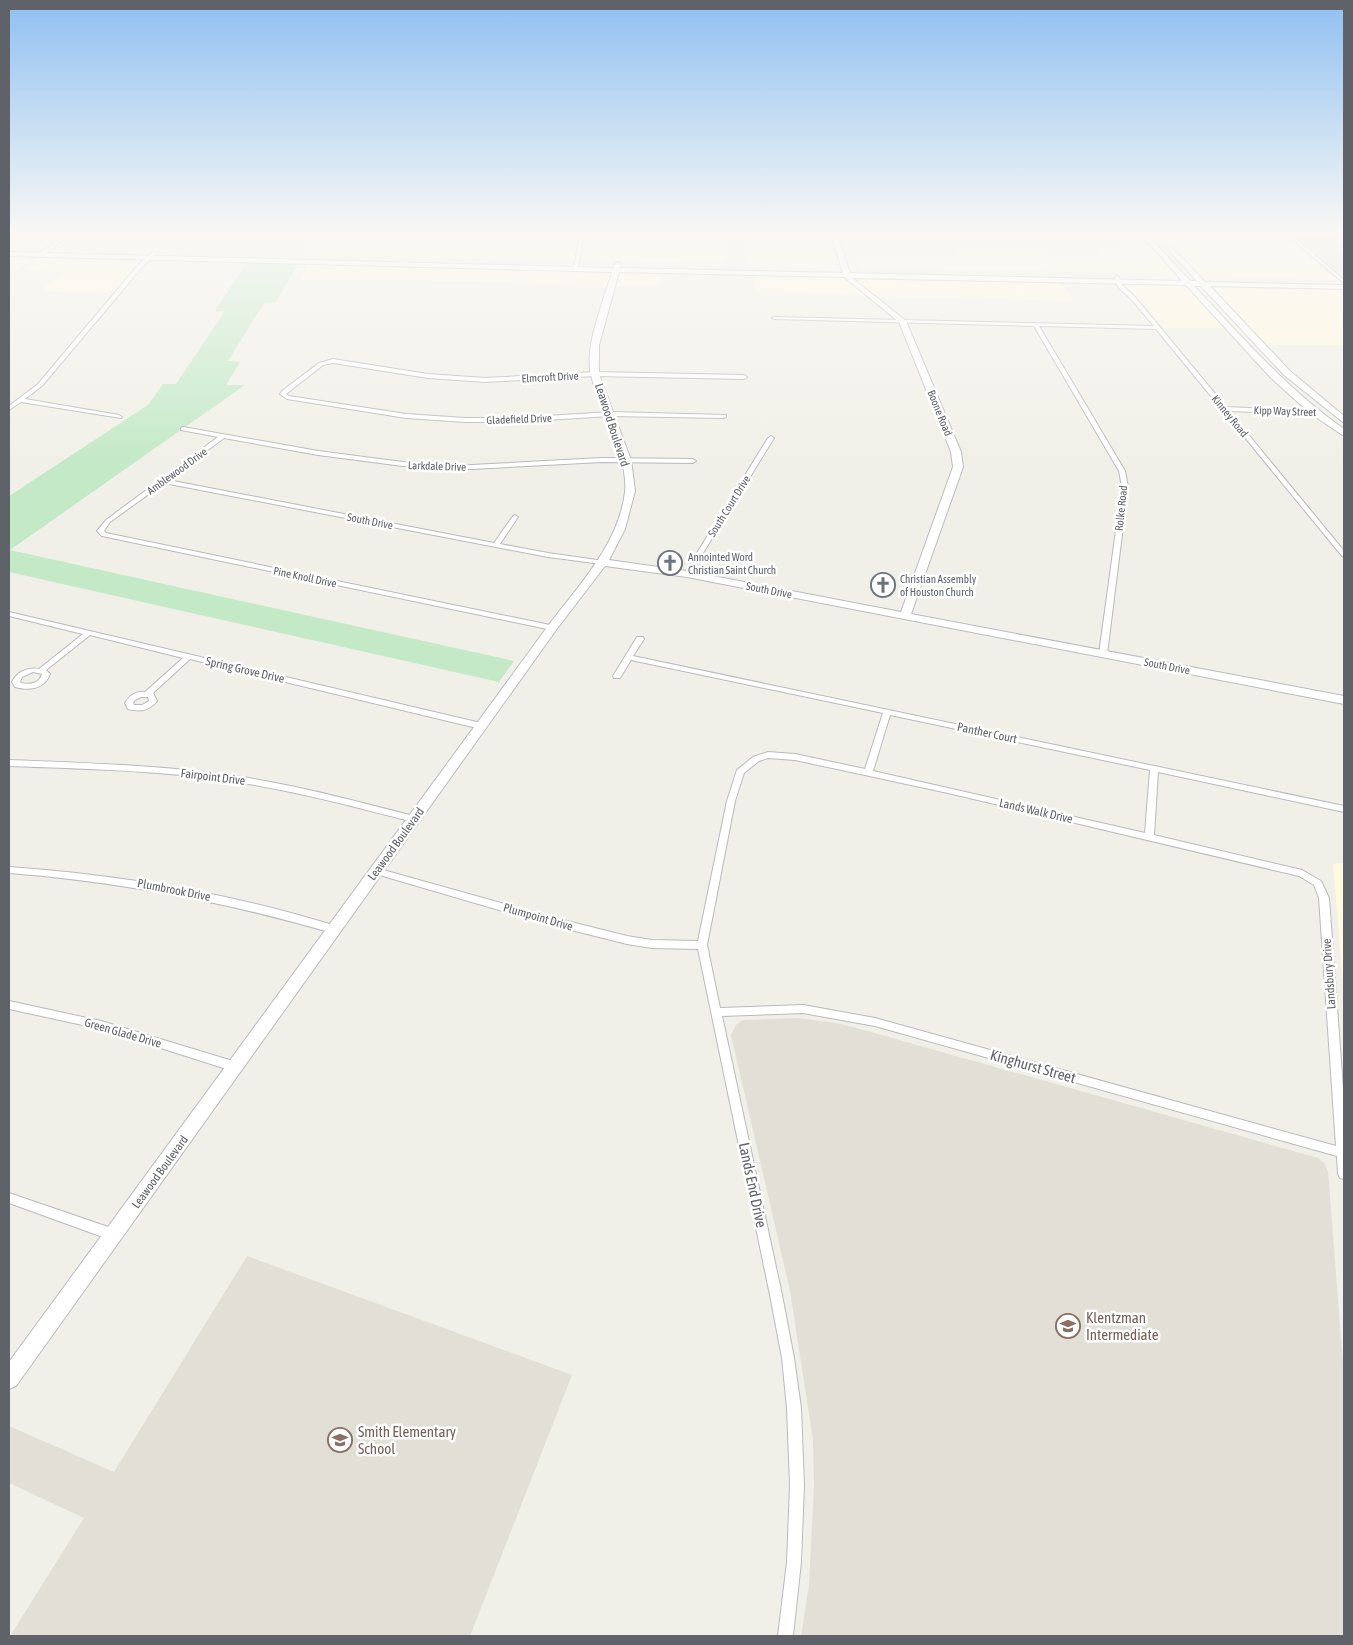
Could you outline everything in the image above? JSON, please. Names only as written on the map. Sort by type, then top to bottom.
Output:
[{"type":"main road","name":"Leawood Boulevard","points":[[9,1379],[336,930],[376,871],[552,628],[602,562],[620,529],[630,491],[626,460],[595,374],[595,345],[605,311]]},
{"type":"main road","points":[[888,311],[902,321]]},
{"type":"main road","points":[[1213,311],[1274,376],[1314,412],[1344,433]]},
{"type":"main road","points":[[1228,311],[1294,380],[1344,420]]},
{"type":"main road","name":"Boone Road","points":[[902,321],[956,452],[958,467],[905,615]]},
{"type":"main road","points":[[1236,336],[1251,335]]},
{"type":"main road","name":"Kipp Way Street","points":[[1314,412],[1344,412]]},
{"type":"main road","name":"South Drive","points":[[602,562],[687,574],[1344,700]]},
{"type":"street","points":[[9,408],[40,385],[104,311]]},
{"type":"street","name":"Kinney Road","points":[[1144,311],[1344,555]]},
{"type":"street","points":[[774,318],[1158,328]]},
{"type":"street","name":"Rolke Road","points":[[1036,325],[1122,471],[1124,487],[1103,654]]},
{"type":"street","points":[[316,402],[287,397],[283,394],[321,364],[333,361],[357,364]]},
{"type":"street","name":"Elmcroft Drive","points":[[357,364],[428,376],[478,379],[595,374],[744,377]]},
{"type":"street","points":[[21,400],[119,417]]},
{"type":"street","name":"Gladefield Drive","points":[[316,402],[406,416],[465,420],[514,420],[611,414],[724,416]]},
{"type":"street","name":"Kipp Way Street","points":[[1225,409],[1314,412]]},
{"type":"street","name":"Larkdale Drive","points":[[183,429],[365,461],[403,464],[472,467],[626,460],[693,462]]},
{"type":"street","name":"Amblewood Drive","points":[[130,505],[222,437]]},
{"type":"street","name":"South Court Drive","points":[[687,574],[771,438]]},
{"type":"street","name":"South Drive","points":[[163,481],[548,555],[602,562]]},
{"type":"street","name":"Pine Knoll Drive","points":[[130,505],[108,521],[100,531],[104,535],[552,628]]},
{"type":"street","points":[[496,545],[515,517]]},
{"type":"street","name":"Spring Grove Drive","points":[[9,614],[481,726]]},
{"type":"street","points":[[42,670],[88,633]]},
{"type":"street","points":[[617,676],[640,639]]},
{"type":"street","points":[[148,694],[189,656]]},
{"type":"street","name":"Panther Court","points":[[629,657],[1344,809]]},
{"type":"street","points":[[868,773],[887,712]]},
{"type":"street","name":"Lands Walk Drive","points":[[768,755],[795,757],[868,773],[1302,873]]},
{"type":"street","name":"Lands End Drive","points":[[768,755],[756,759],[740,772],[731,801],[702,945],[788,1358],[794,1408],[797,1485],[795,1543],[786,1636]]},
{"type":"street","name":"Fairpoint Drive","points":[[9,763],[104,766],[235,779],[310,793],[414,819]]},
{"type":"street","points":[[1149,837],[1154,768]]},
{"type":"street","name":"Plumbrook Drive","points":[[9,870],[89,876],[157,886],[262,909],[336,930]]},
{"type":"street","name":"Plumpoint Drive","points":[[376,871],[547,920],[628,940],[652,944],[702,945]]},
{"type":"street","name":"Landsbury Drive","points":[[1302,873],[1318,883],[1324,898],[1344,1174]]},
{"type":"street","name":"Green Glade Drive","points":[[9,1005],[101,1025],[236,1067]]},
{"type":"street","name":"Kinghurst Street","points":[[716,1012],[803,1009],[875,1022],[1343,1152]]},
{"type":"street","points":[[9,1198],[114,1235]]},
{"type":"shaded area","points":[[1151,311],[1208,311],[1223,328],[1164,328]]},
{"type":"shaded area","points":[[1234,311],[1344,311],[1344,345],[1268,345]]},
{"type":"shaded area","points":[[1344,863],[1344,994],[1333,864]]},
{"type":"shaded area","name":"Klentzman Intermediate","points":[[797,1018],[836,1023],[871,1032],[1318,1158],[1324,1163],[1328,1171],[1344,1377],[1344,1636],[801,1636],[809,1585],[814,1487],[813,1440],[790,1291],[731,1035],[736,1025],[743,1020]]},
{"type":"shaded area","name":"Smith Elementary School","points":[[247,1256],[572,1375],[470,1636],[10,1636],[84,1518],[9,1483],[9,1426],[114,1472]]},
{"type":"green space","points":[[215,311],[259,311],[228,361],[240,362],[226,385],[245,385],[10,550],[514,661],[499,682],[9,572],[9,496],[148,405],[163,384],[176,384],[225,311]]},
{"type":"place","name":"Annointed Word Christian Saint Church","points":[[670,563]]},
{"type":"place","name":"Christian Assembly of Houston Church","points":[[883,585]]},
{"type":"place","name":"Klentzman Intermediate","points":[[1068,1326]]},
{"type":"place","name":"Smith Elementary School","points":[[340,1440]]}]
